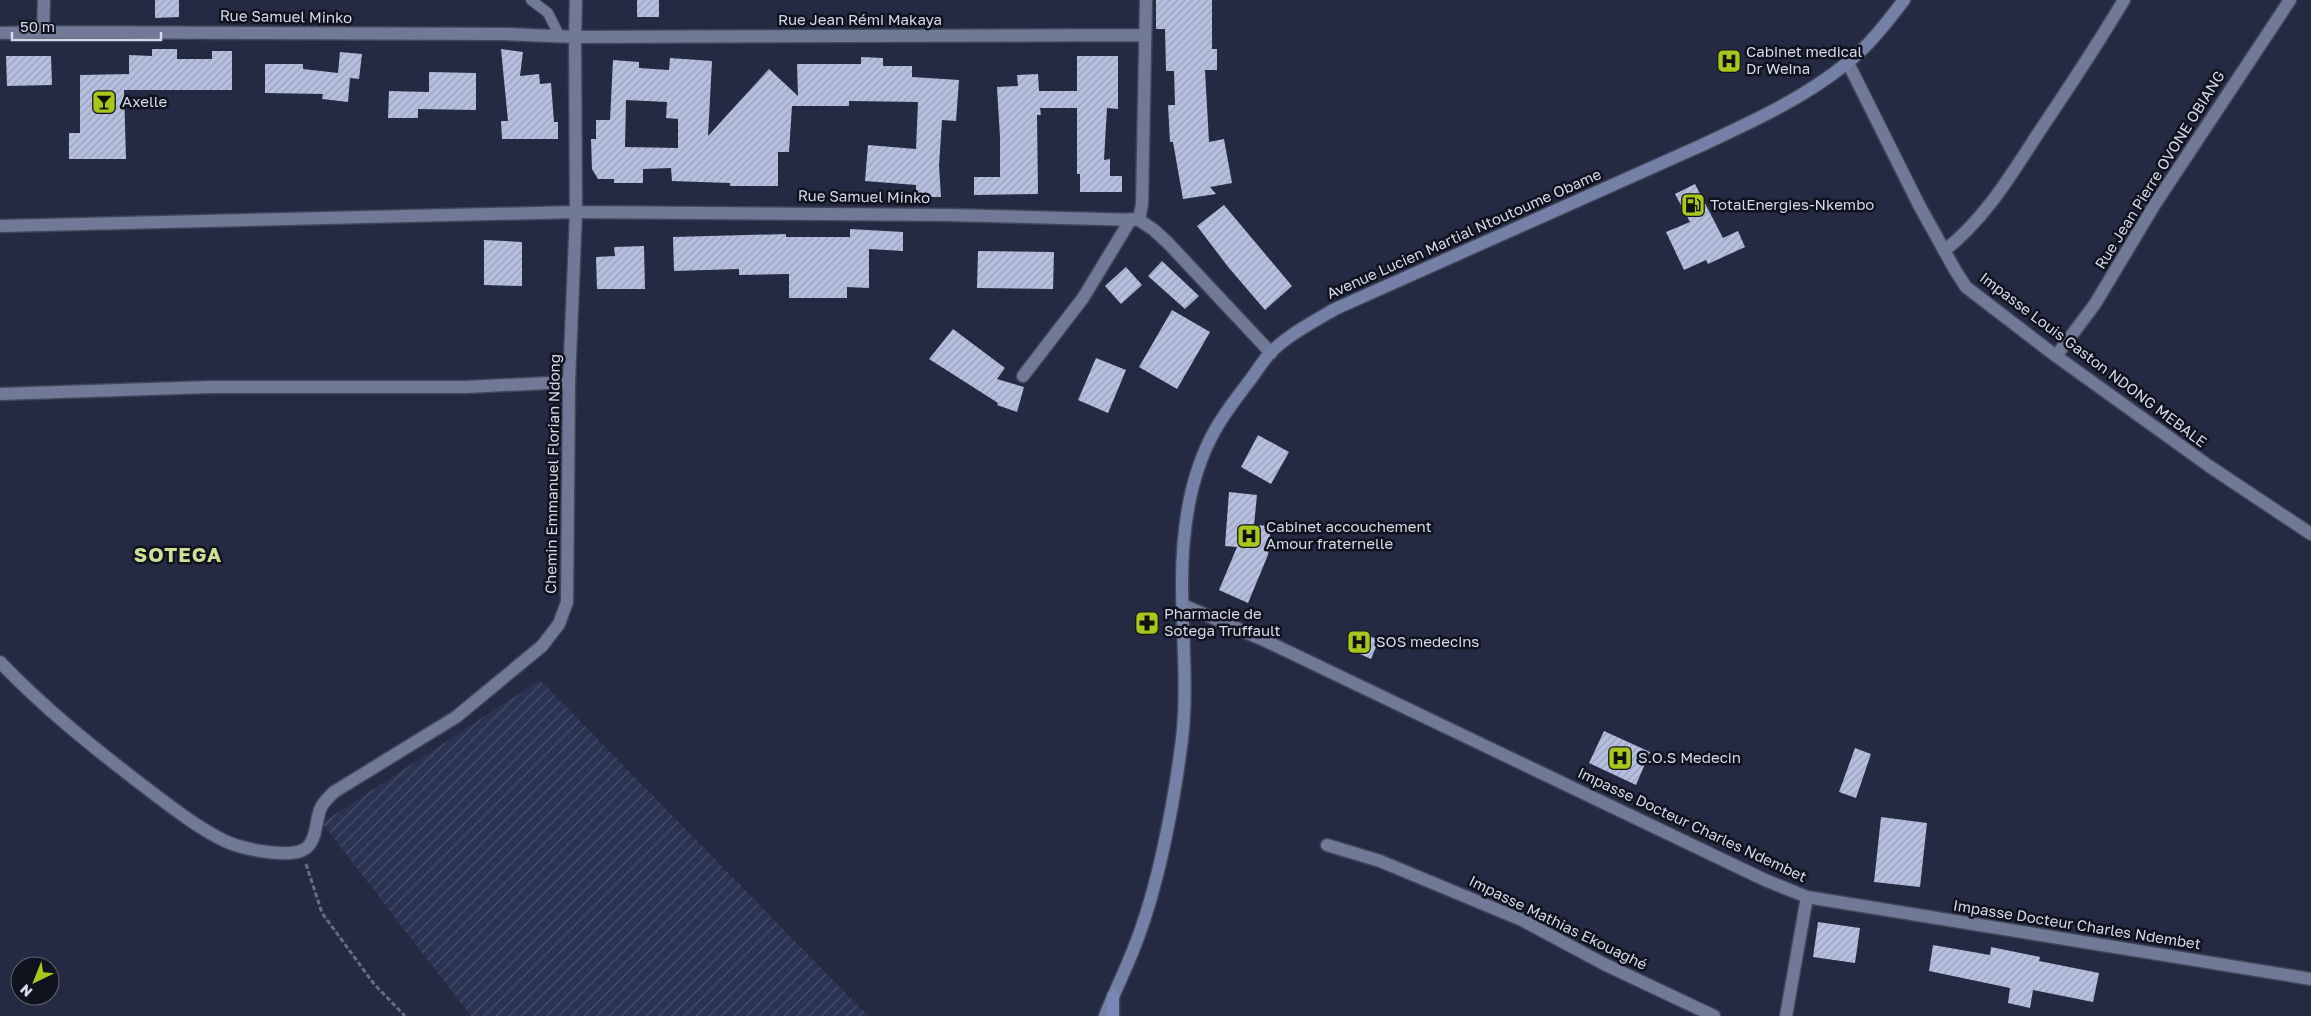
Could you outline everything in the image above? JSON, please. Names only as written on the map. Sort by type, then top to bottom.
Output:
[{"type":"main road","name":"Avenue Lucien Martial Ntoutoume Obame","points":[[1105,1016],[1134,948],[1148,907],[1174,789],[1182,739],[1185,694],[1182,606],[1183,546],[1189,505],[1198,469],[1213,433],[1271,353],[1301,330],[1334,309],[1758,119],[1796,98],[1848,63],[1887,23],[1904,0]]},
{"type":"main road","points":[[1113,996],[1113,1016]]},
{"type":"street","points":[[43,32],[44,0]]},
{"type":"street","points":[[576,0],[576,212]]},
{"type":"street","points":[[1023,376],[1083,298],[1134,220],[1142,204],[1146,0]]},
{"type":"street","points":[[1944,251],[1963,236],[1987,209],[2074,80],[2124,0]]},
{"type":"street","name":"Rue Jean Pierre OVONE OBIANG","points":[[2056,356],[2095,304],[2154,204],[2290,0]]},
{"type":"street","name":"Rue Samuel Minko","points":[[0,33],[505,34],[560,37]]},
{"type":"street","name":"Rue Jean Rémi Makaya","points":[[575,37],[1144,35]]},
{"type":"street","points":[[560,37],[575,37]]},
{"type":"street","name":"Impasse Louis Gaston NDONG MEBALE","points":[[1848,63],[1944,251],[1966,287],[2056,356],[2209,466],[2311,534]]},
{"type":"street","name":"Rue Samuel Minko","points":[[0,226],[576,212],[920,214],[1134,220]]},
{"type":"street","name":"Chemin Emmanuel Florian Ndong","points":[[302,850],[312,842],[320,808],[334,792],[456,717],[542,646],[559,624],[567,602],[569,382],[576,212]]},
{"type":"street","points":[[1134,220],[1154,230],[1169,244],[1271,353]]},
{"type":"street","points":[[0,394],[210,387],[466,387],[569,382]]},
{"type":"street","name":"Impasse Docteur Charles Ndembet","points":[[1182,606],[1275,645],[1766,880],[1807,897],[2311,979]]},
{"type":"street","points":[[0,662],[25,689],[91,745],[205,830],[226,842],[246,848],[273,853],[302,850]]},
{"type":"street","name":"Impasse Mathias Ekouaghé","points":[[1327,845],[1380,861],[1514,916],[1604,964],[1714,1016]]},
{"type":"street","points":[[1786,1016],[1807,897]]},
{"type":"lane","points":[[531,0],[548,13],[560,37]]},
{"type":"path","points":[[302,850],[322,913],[374,984],[405,1016]]},
{"type":"shaded area","points":[[540,680],[868,1016],[471,1016],[322,823]]},
{"type":"building","points":[[155,0],[179,0],[179,17],[155,18]]},
{"type":"building","points":[[637,0],[659,0],[659,17],[637,17]]},
{"type":"building","points":[[1156,0],[1212,0],[1212,49],[1217,49],[1217,70],[1205,70],[1209,142],[1224,139],[1232,183],[1210,187],[1216,194],[1183,199],[1173,142],[1170,142],[1168,105],[1175,105],[1174,71],[1166,71],[1165,29],[1156,29]]},
{"type":"building","points":[[152,49],[177,49],[177,59],[212,59],[212,51],[232,51],[232,90],[124,90],[126,159],[69,159],[69,133],[80,133],[80,75],[129,74],[129,55],[152,56]]},
{"type":"building","points":[[501,49],[523,52],[520,76],[539,74],[540,84],[551,83],[554,122],[558,122],[558,139],[502,139],[501,121],[508,121]]},
{"type":"building","points":[[340,52],[362,54],[359,79],[350,78],[348,102],[322,99],[323,94],[265,93],[265,64],[303,64],[303,69],[338,73]]},
{"type":"building","points":[[6,56],[51,56],[52,85],[7,86]]},
{"type":"building","points":[[1077,56],[1118,56],[1118,109],[1107,108],[1104,160],[1110,159],[1110,176],[1122,176],[1122,192],[1080,192],[1080,174],[1077,174],[1077,108],[1040,108],[1041,115],[1037,115],[1038,194],[974,195],[974,177],[1000,177],[997,87],[1018,86],[1017,75],[1038,74],[1039,91],[1077,91]]},
{"type":"building","points":[[861,57],[883,58],[883,66],[912,66],[912,77],[959,80],[956,121],[942,120],[939,166],[941,197],[916,197],[916,185],[865,181],[868,145],[916,149],[918,102],[849,101],[849,106],[792,106],[789,152],[778,152],[778,186],[730,186],[730,183],[672,181],[671,168],[643,169],[643,183],[614,183],[614,179],[598,179],[592,169],[591,139],[596,139],[596,120],[610,120],[613,60],[639,62],[639,68],[669,70],[670,58],[712,61],[708,136],[769,69],[798,96],[797,64],[861,64]],"holes":[[[626,100],[667,102],[666,118],[678,119],[678,148],[625,147]]]},
{"type":"building","points":[[429,72],[476,73],[476,110],[418,109],[418,118],[388,118],[389,91],[429,92]]},
{"type":"building","points":[[1695,184],[1723,238],[1738,231],[1745,247],[1708,264],[1706,260],[1684,270],[1666,232],[1690,222],[1675,194]]},
{"type":"building","points":[[1224,205],[1292,286],[1265,310],[1229,268],[1197,226]]},
{"type":"building","points":[[850,229],[903,232],[903,251],[869,249],[869,288],[847,287],[847,298],[789,298],[789,274],[739,275],[739,269],[674,271],[673,237],[786,234],[786,237],[850,237]]},
{"type":"building","points":[[484,240],[522,242],[522,286],[484,285]]},
{"type":"building","points":[[644,246],[645,289],[597,289],[596,257],[615,256],[614,247]]},
{"type":"building","points":[[978,251],[1054,252],[1053,289],[977,288]]},
{"type":"building","points":[[1162,261],[1199,296],[1185,309],[1148,276]]},
{"type":"building","points":[[1126,267],[1142,285],[1121,304],[1105,286]]},
{"type":"building","points":[[1172,310],[1210,332],[1177,389],[1139,367]]},
{"type":"building","points":[[953,329],[1005,368],[997,379],[1024,387],[1017,412],[997,405],[998,403],[929,359]]},
{"type":"building","points":[[1096,358],[1126,370],[1108,413],[1078,400]]},
{"type":"building","points":[[1258,435],[1289,452],[1271,484],[1241,467]]},
{"type":"building","points":[[1229,492],[1257,495],[1254,525],[1271,526],[1268,555],[1248,603],[1219,590],[1237,547],[1225,546]]},
{"type":"building","points":[[1355,630],[1379,640],[1371,659],[1347,648]]},
{"type":"building","name":"S.O.S Medecin","points":[[1604,731],[1650,752],[1636,785],[1589,763]]},
{"type":"building","points":[[1855,748],[1871,754],[1856,798],[1839,792]]},
{"type":"building","points":[[1881,817],[1927,823],[1920,887],[1874,882]]},
{"type":"building","points":[[1818,922],[1860,928],[1855,963],[1813,957]]},
{"type":"building","points":[[1933,945],[1990,955],[1991,947],[2040,957],[2039,961],[2099,973],[2093,1002],[2033,990],[2030,1008],[2008,1003],[2010,988],[1929,971]]},
{"type":"place","name":"Cabinet medical Dr Weina","points":[[1729,61]]},
{"type":"place","name":"Axelle","points":[[104,102]]},
{"type":"place","name":"TotalEnergies-Nkembo","points":[[1693,205]]},
{"type":"place","name":"Cabinet accouchement Amour fraternelle","points":[[1249,536]]},
{"type":"place","name":"Pharmacie de Sotega Truffault","points":[[1147,623]]},
{"type":"place","name":"SOS medecins","points":[[1359,642]]},
{"type":"place","name":"S.O.S Medecin","points":[[1620,758]]},
{"type":"district","name":"SOTEGA","points":[[178,555]]}]
